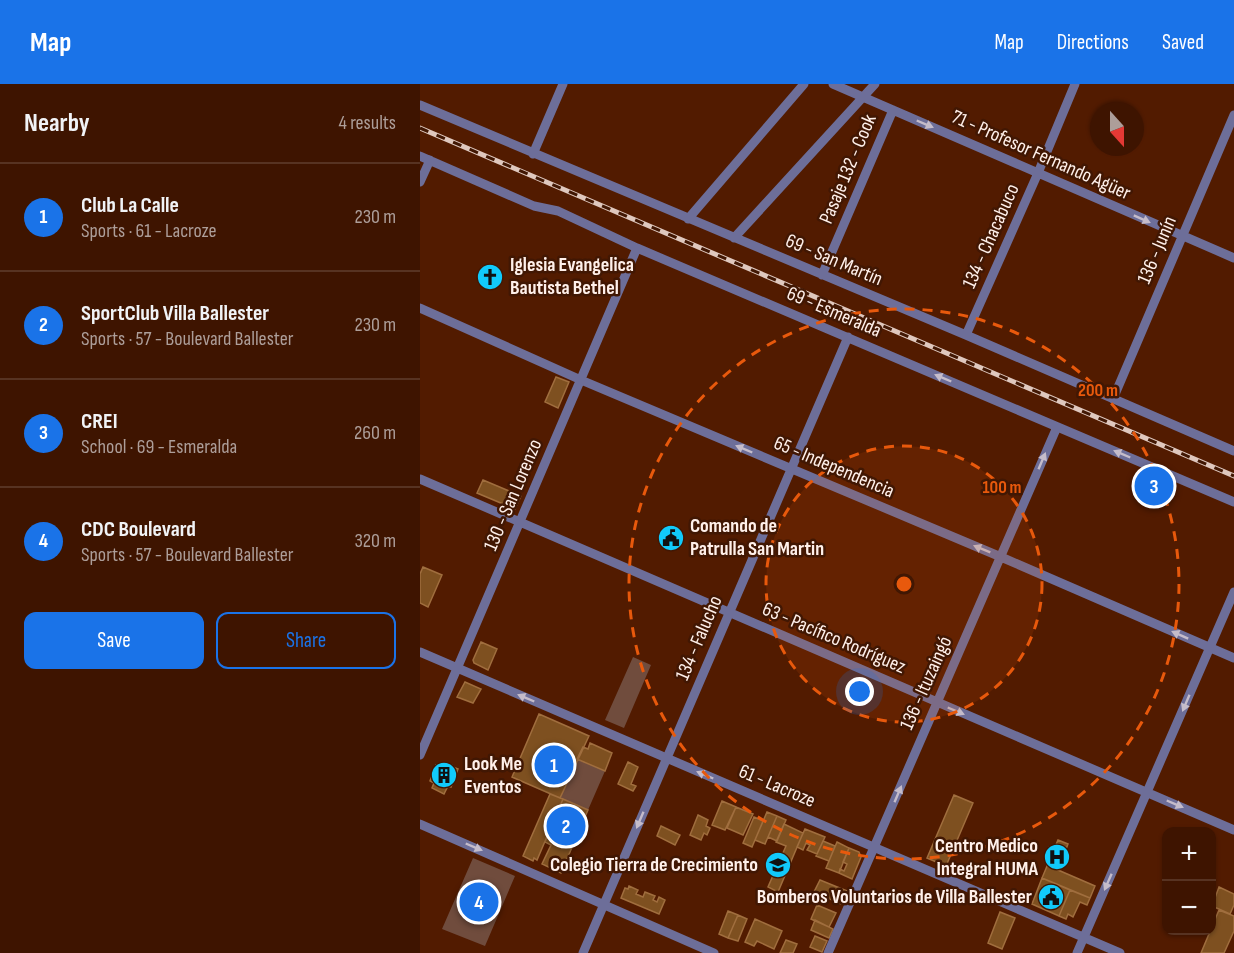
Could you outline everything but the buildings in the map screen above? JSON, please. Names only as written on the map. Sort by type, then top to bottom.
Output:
[{"type":"street","points":[[533,154],[563,84]]},
{"type":"street","points":[[688,219],[804,84]]},
{"type":"street","name":"71 - Profesor Fernando Agüer","points":[[833,84],[1234,258]]},
{"type":"street","points":[[734,238],[875,84]]},
{"type":"street","name":"134 - Chacabuco","points":[[966,335],[1075,84]]},
{"type":"street","name":"69 - San Martín","points":[[420,105],[966,335],[1234,451]]},
{"type":"street","name":"Pasaje 132 - Cook","points":[[822,275],[893,110]]},
{"type":"street","name":"136 - Junín","points":[[1113,399],[1234,115]]},
{"type":"street","points":[[420,151],[558,211]]},
{"type":"street","name":"69 - Esmeralda","points":[[420,156],[534,206],[558,211],[637,248],[1234,502]]},
{"type":"street","points":[[420,182],[430,160]]},
{"type":"street","name":"130 - San Lorenzo","points":[[420,755],[637,248]]},
{"type":"street","name":"65 - Independencia","points":[[420,308],[581,380],[1234,658]]},
{"type":"street","name":"134 - Falucho","points":[[583,953],[848,337]]},
{"type":"street","name":"136 - Ituzaingó","points":[[828,953],[1057,427]]},
{"type":"street","name":"63 - Pacífico Rodríguez","points":[[420,479],[1234,830]]},
{"type":"street","points":[[1077,953],[1234,592]]},
{"type":"street","name":"61 - Lacroze","points":[[420,652],[1120,953]]},
{"type":"street","points":[[420,824],[714,953]]},
{"type":"shaded area","points":[[633,657],[651,665],[624,728],[605,720]]},
{"type":"shaded area","points":[[539,714],[589,736],[578,759],[605,771],[588,810],[512,777]]},
{"type":"shaded area","points":[[473,858],[515,876],[485,946],[442,929]]},
{"type":"railway","points":[[420,128],[1234,476]]},
{"type":"place","name":"Iglesia Evangelica Bautista Bethel","points":[[490,277]]},
{"type":"place","name":"CREI","points":[[1154,486]]},
{"type":"place","name":"Comando de Patrulla San Martin","points":[[671,538]]},
{"type":"place","name":"Club La Calle","points":[[554,765]]},
{"type":"place","name":"Look Me Eventos","points":[[444,775]]},
{"type":"place","name":"SportClub Villa Ballester","points":[[566,826]]},
{"type":"place","name":"Centro Medico Integral HUMA","points":[[1057,857]]},
{"type":"place","name":"Colegio Tierra de Crecimiento","points":[[778,865]]},
{"type":"place","name":"Bomberos Voluntarios de Villa Ballester","points":[[1051,897]]},
{"type":"place","name":"CDC Boulevard","points":[[479,902]]}]
